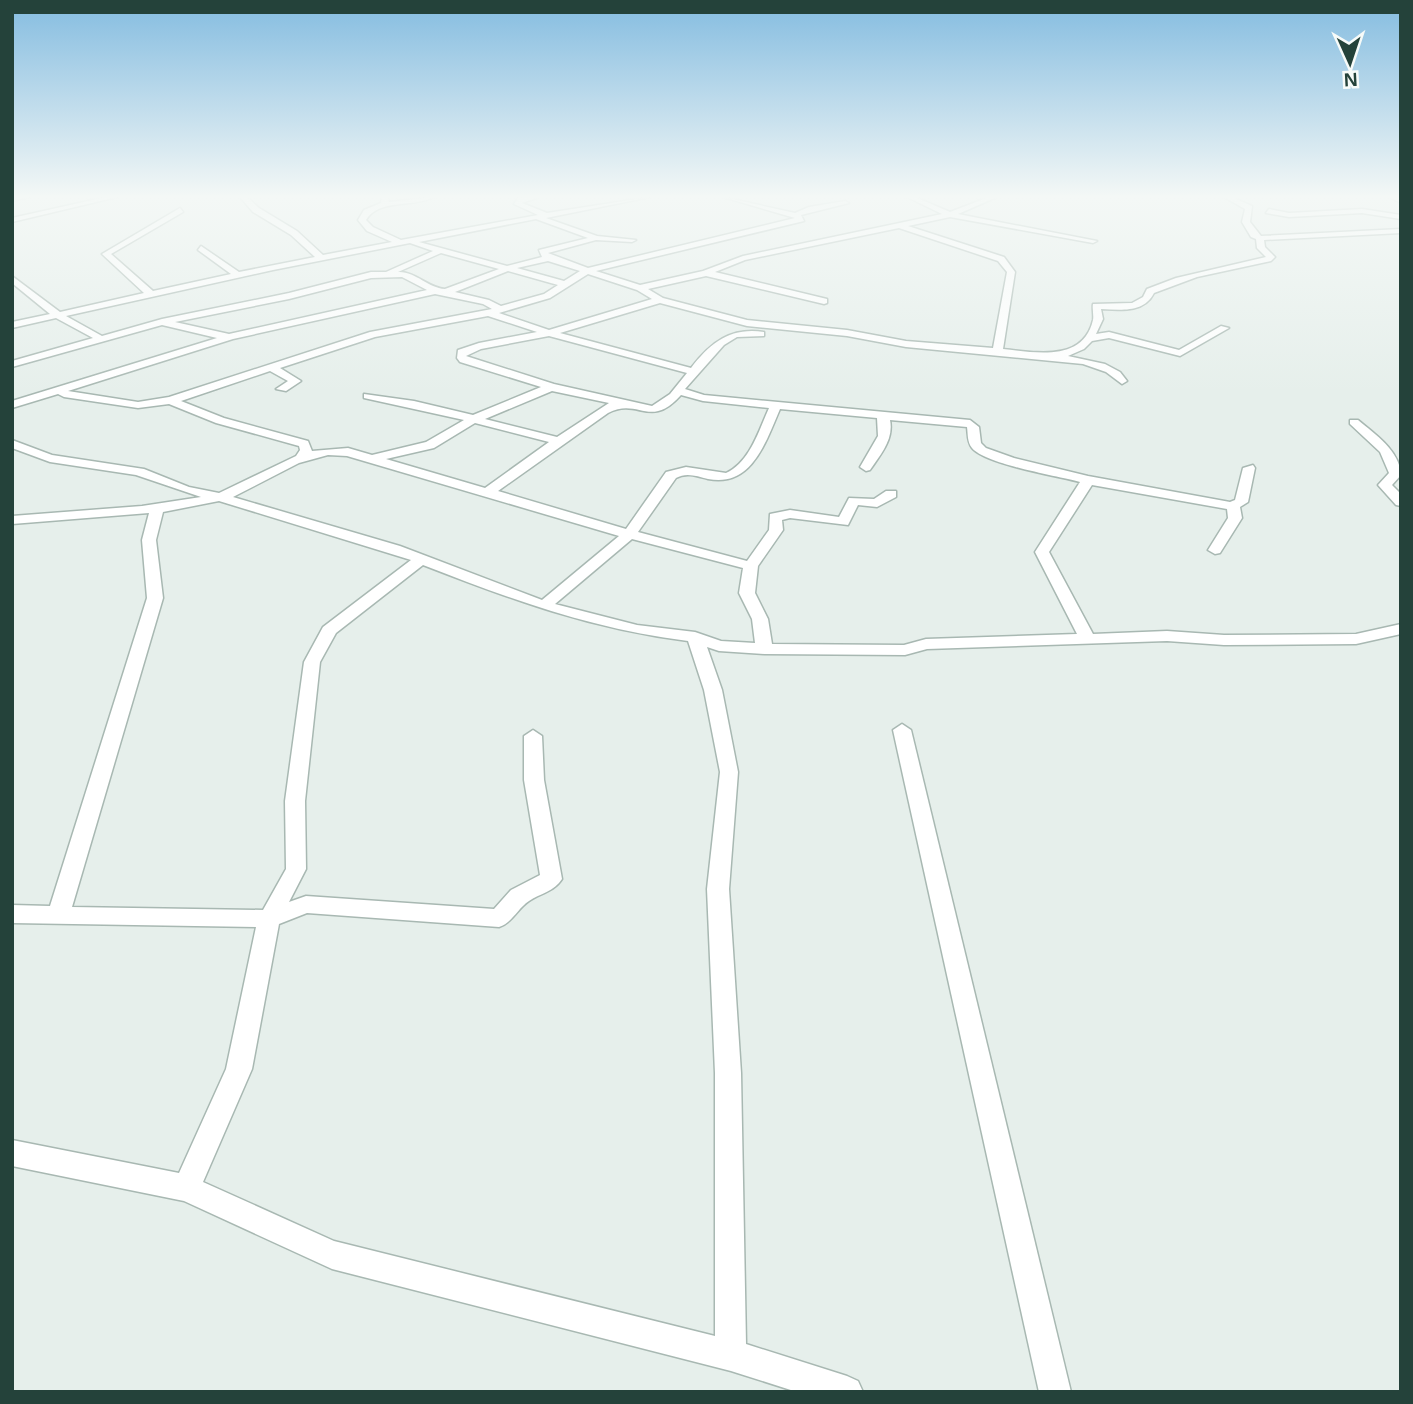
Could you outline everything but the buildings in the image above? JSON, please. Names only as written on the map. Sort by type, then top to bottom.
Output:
[{"type":"street","points":[[116,263],[152,295]]},
{"type":"street","points":[[221,263],[239,275]]},
{"type":"street","points":[[12,325],[304,263]]},
{"type":"street","points":[[12,364],[162,322],[387,274],[413,263]]},
{"type":"street","points":[[488,263],[565,285]]},
{"type":"street","points":[[12,405],[230,337],[440,291],[530,263]]},
{"type":"street","points":[[562,263],[640,288],[660,300],[725,318],[777,328],[847,333],[906,344],[1056,357],[1094,364],[1117,374],[1122,381]]},
{"type":"street","points":[[578,279],[587,271],[618,263]]},
{"type":"street","points":[[640,288],[706,273],[732,263]]},
{"type":"street","points":[[997,352],[1012,272],[1004,263]]},
{"type":"street","points":[[1056,357],[1080,347],[1089,338],[1098,319],[1096,306],[1126,309],[1146,299],[1150,291],[1166,284],[1205,271],[1250,263]]},
{"type":"street","points":[[706,273],[824,301]]},
{"type":"street","points":[[387,274],[404,274],[440,291],[486,302],[494,311],[548,333],[691,371]]},
{"type":"street","points":[[50,394],[81,394],[109,402],[138,405],[171,400],[373,334],[494,311],[547,296],[578,279],[597,274]]},
{"type":"street","points":[[12,279],[58,315],[100,339]]},
{"type":"street","points":[[660,300],[548,333],[478,346],[462,352],[461,356],[464,360],[551,387],[654,410],[679,391],[703,356],[734,334],[759,334],[777,328]]},
{"type":"street","points":[[162,322],[230,337]]},
{"type":"street","points":[[1089,338],[1108,335],[1180,353],[1224,328]]},
{"type":"street","points":[[271,367],[296,381],[282,389]]},
{"type":"street","points":[[367,460],[429,445],[474,419],[551,387]]},
{"type":"street","points":[[679,391],[703,398],[970,424],[973,427],[975,444],[982,451],[1010,461],[1088,480],[1231,506],[1241,502],[1250,468]]},
{"type":"street","points":[[368,396],[559,441]]},
{"type":"street","points":[[171,400],[209,420],[279,435],[304,444],[306,450],[300,458]]},
{"type":"street","points":[[487,493],[559,441],[589,423],[605,408],[620,404]]},
{"type":"street","points":[[544,606],[629,534],[654,495],[672,474],[683,471],[726,477],[736,473],[749,459],[776,405]]},
{"type":"street","points":[[866,467],[882,446],[887,424],[883,415]]},
{"type":"street","points":[[1354,422],[1385,450],[1396,472],[1385,485],[1401,502]]},
{"type":"street","points":[[12,444],[50,458],[139,472],[186,490],[220,497],[421,559],[544,606],[637,630],[695,637],[719,646],[905,650],[926,644],[1167,636],[1224,640],[1356,639],[1401,629]]},
{"type":"street","points":[[14,522],[158,508],[220,497],[300,458],[335,451],[751,566]]},
{"type":"street","points":[[1088,480],[1042,552],[1088,639]]},
{"type":"street","points":[[764,649],[760,619],[747,593],[751,566],[776,530],[775,517],[790,514],[843,522],[854,501],[877,503],[891,494]]},
{"type":"street","points":[[1215,550],[1235,518],[1235,510],[1231,506]]},
{"type":"street","points":[[58,916],[155,598],[149,540],[158,508]]},
{"type":"street","points":[[186,1188],[239,1069],[269,919],[296,869],[295,801],[313,662],[329,630],[421,559]]},
{"type":"street","points":[[695,637],[713,690],[729,772],[718,889],[728,1073],[731,1355]]},
{"type":"street","points":[[902,730],[1055,1392]]},
{"type":"street","points":[[12,914],[269,919],[306,904],[499,918],[519,896],[551,878],[534,780],[533,736]]},
{"type":"street","points":[[12,1153],[186,1188],[332,1255],[731,1355],[814,1387],[847,1392]]}]
